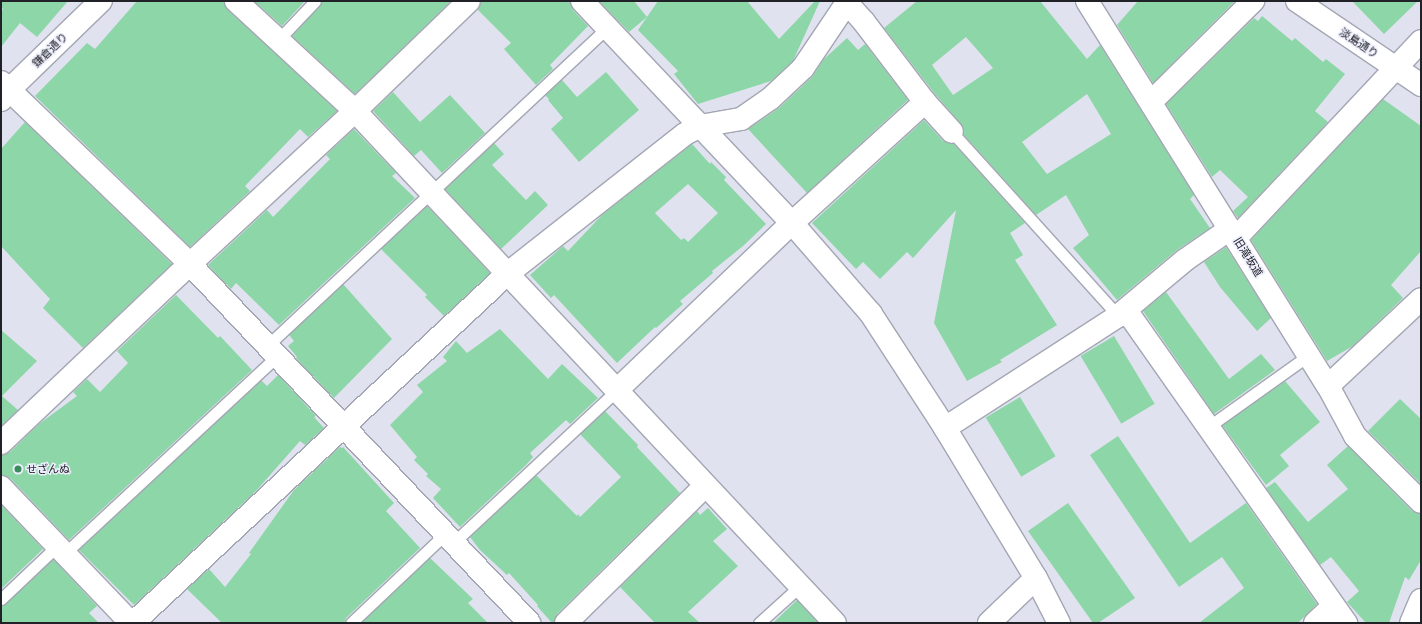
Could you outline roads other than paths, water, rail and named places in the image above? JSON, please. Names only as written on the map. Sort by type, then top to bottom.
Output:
[{"type":"street","name":"鎌倉通り","points":[[4,90],[101,1]]},
{"type":"street","points":[[236,1],[279,39],[355,111],[432,191],[507,274],[835,623]]},
{"type":"street","points":[[1,443],[190,264],[355,111],[469,1]]},
{"type":"street","points":[[582,1],[792,223],[871,314],[945,428],[1036,578],[1059,623]]},
{"type":"street","name":"旧滝坂道","points":[[1087,1],[1152,102],[1328,386],[1356,436],[1421,502]]},
{"type":"street","points":[[1152,102],[1253,1]]},
{"type":"street","name":"淡島通り","points":[[1297,1],[1421,85]]},
{"type":"street","points":[[1,487],[132,623],[507,274],[685,134],[700,126],[741,119],[770,99],[803,68],[846,2],[864,22],[925,102],[952,132]]},
{"type":"street","points":[[945,428],[1122,313],[1185,260],[1233,233],[1421,41]]},
{"type":"street","points":[[4,90],[190,264],[448,539],[529,623]]},
{"type":"street","points":[[617,390],[792,223],[925,102]]},
{"type":"street","points":[[1328,386],[1421,299]]},
{"type":"street","points":[[1122,313],[1208,428],[1339,615],[1315,623]]},
{"type":"street","points":[[566,623],[705,486]]},
{"type":"street","points":[[989,623],[1036,578]]},
{"type":"street","points":[[1411,623],[1421,600]]},
{"type":"lane","points":[[279,39],[315,1]]},
{"type":"lane","points":[[1,599],[61,550],[272,350],[432,191],[607,28]]},
{"type":"lane","points":[[952,132],[1122,313]]},
{"type":"lane","points":[[1208,428],[1309,356]]},
{"type":"lane","points":[[350,623],[617,390]]},
{"type":"lane","points":[[759,623],[800,586]]},
{"type":"place","name":"せざんぬ","points":[[18,469]]}]
